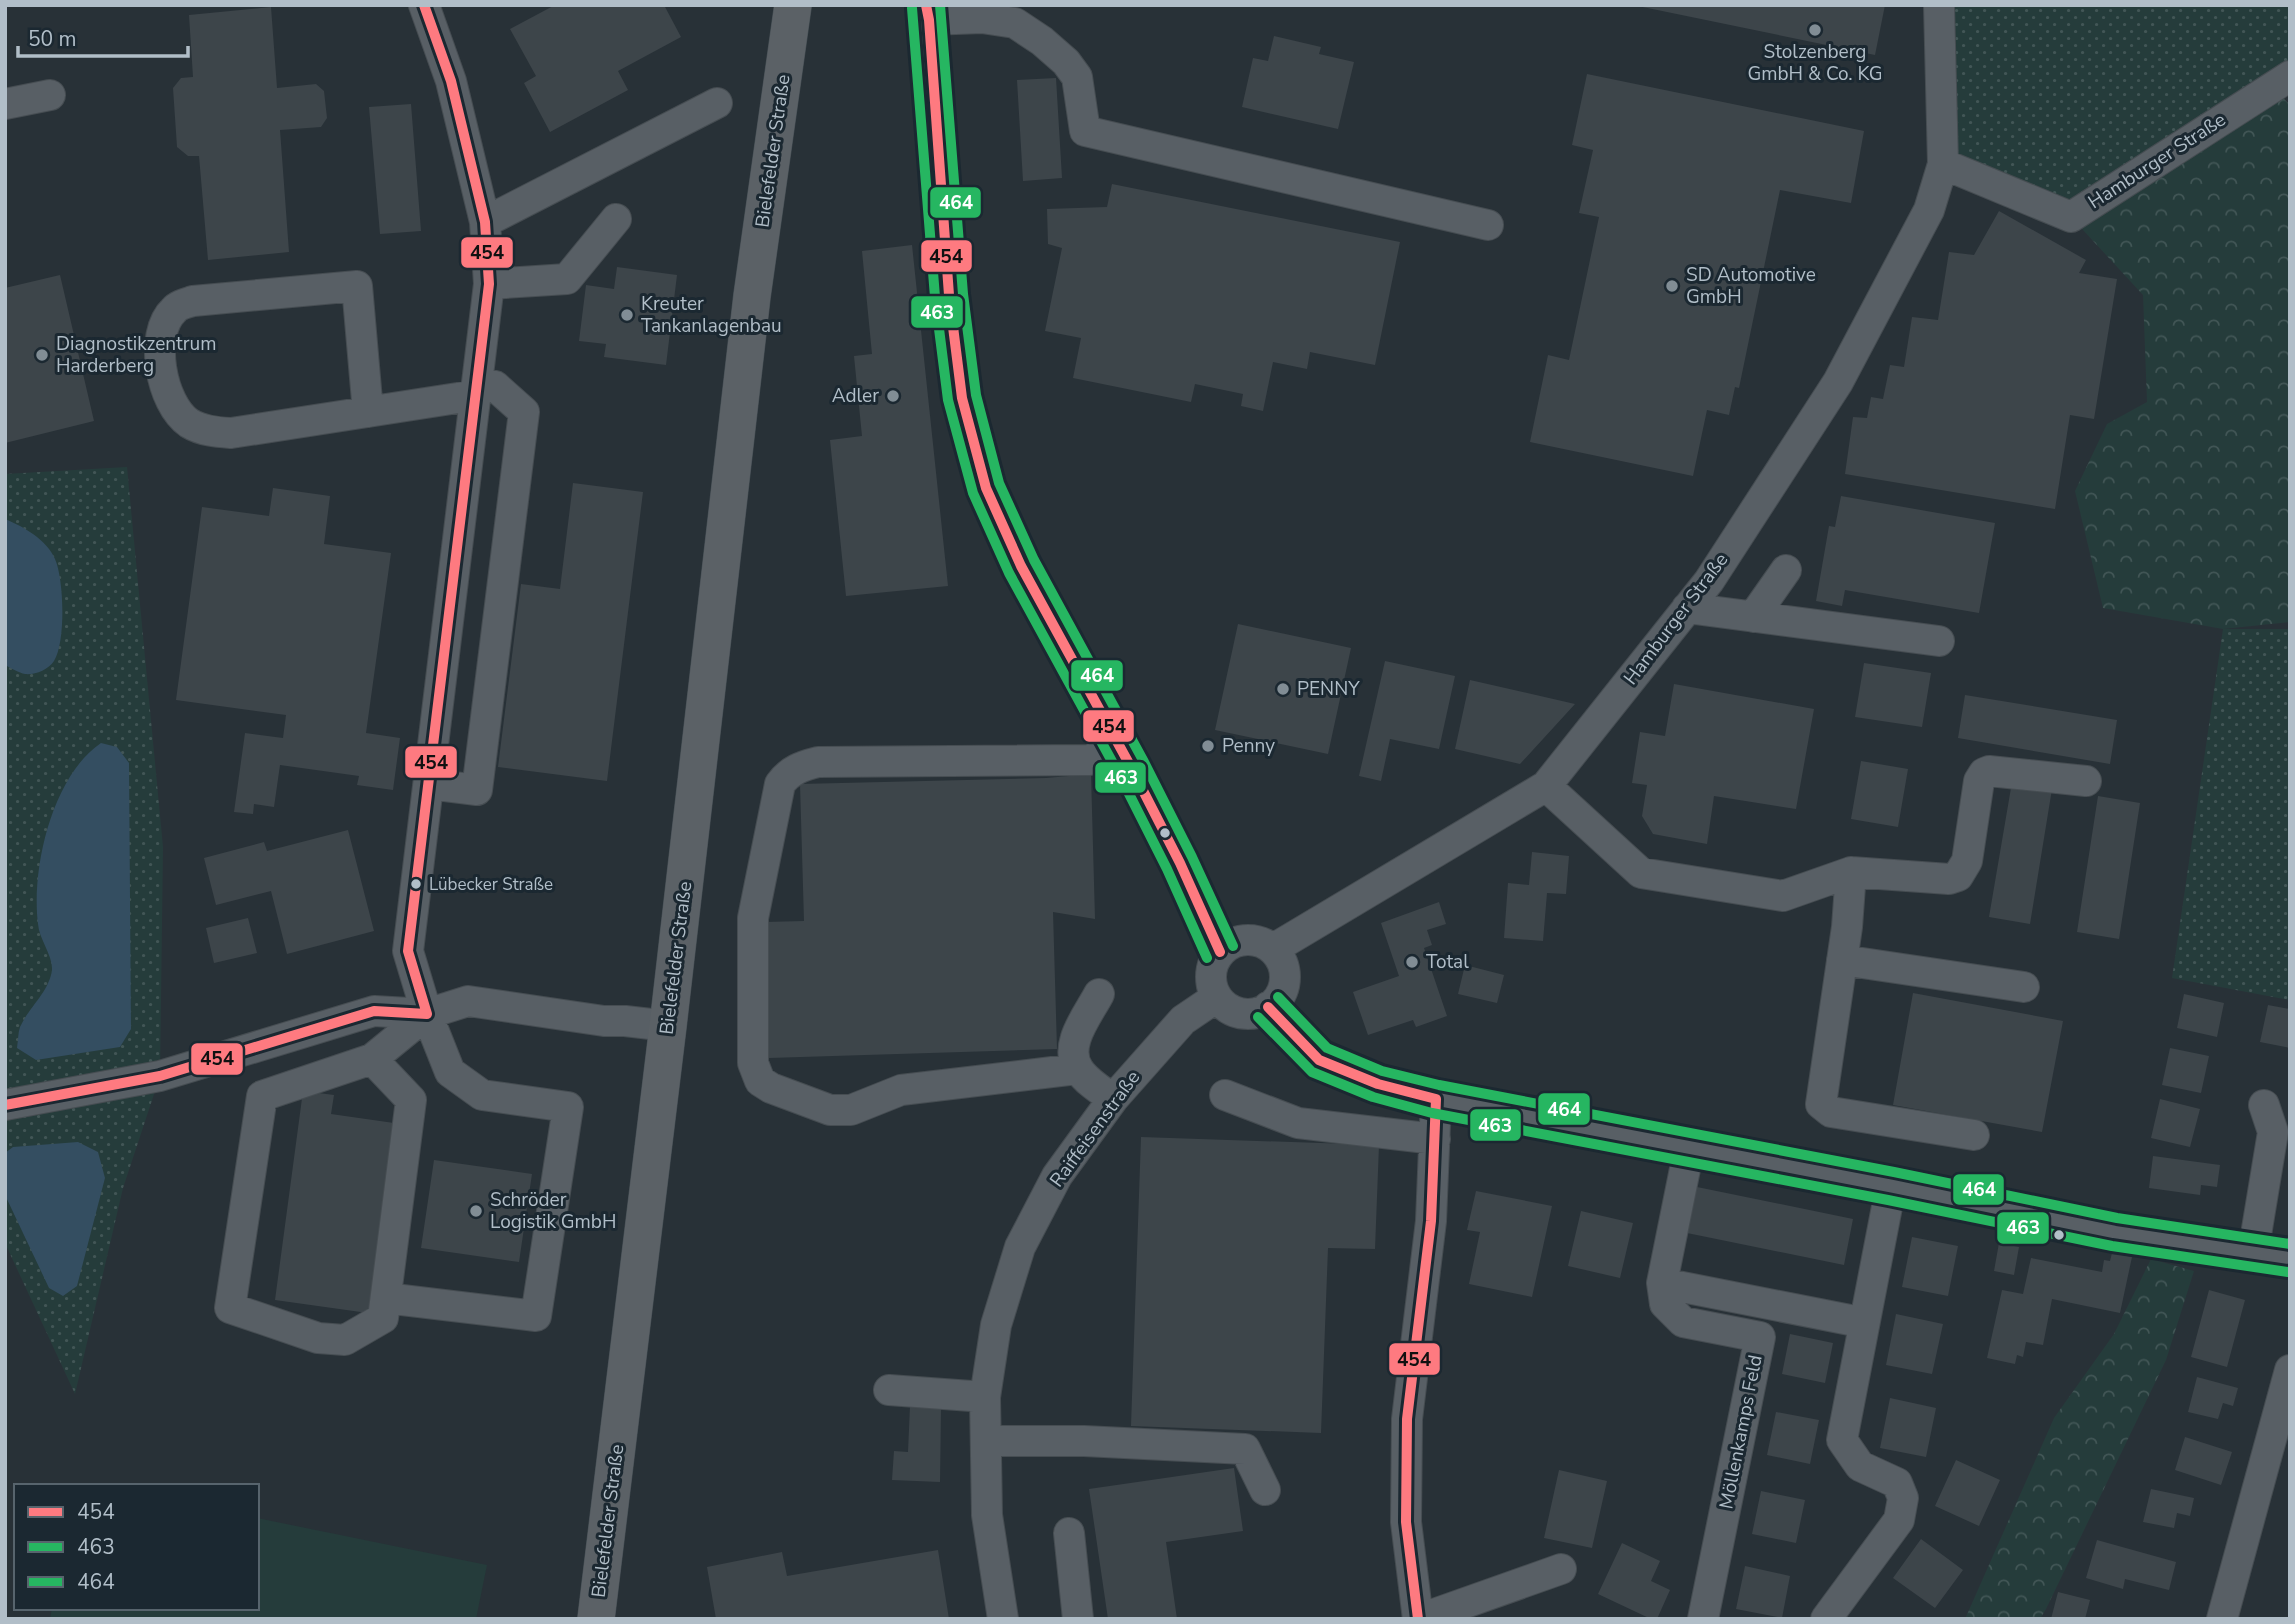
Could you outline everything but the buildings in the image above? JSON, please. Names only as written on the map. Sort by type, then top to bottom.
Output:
[{"type":"main road","name":"Bielefelder Straße","points":[[752,296],[773,5]]},
{"type":"main road","name":"Bielefelder Straße","points":[[596,1619],[752,296],[793,5]]},
{"type":"street","points":[[401,1300],[536,1316],[568,1107],[482,1095],[450,1072],[408,951],[489,284],[485,222],[451,81],[424,5]]},
{"type":"street","name":"Hamburger Straße","points":[[1273,949],[1546,786],[1709,581],[1838,382],[1929,210],[1943,164],[1939,5]]},
{"type":"street","points":[[1229,946],[1180,863],[1134,758],[1026,600],[1021,566],[986,488],[962,398],[949,295],[927,13],[1015,23],[1042,41],[1066,62],[1077,77],[1085,131],[1488,225]]},
{"type":"street","name":"Hamburger Straße","points":[[1943,164],[2071,217],[2290,76]]},
{"type":"street","points":[[5,104],[50,95]]},
{"type":"street","points":[[485,222],[717,103]]},
{"type":"street","points":[[489,284],[567,279],[616,219]]},
{"type":"street","points":[[368,412],[357,286],[193,301],[175,307],[165,321],[160,339],[164,385],[173,407],[189,422],[210,431],[231,433],[368,412],[495,386],[524,412],[477,790],[429,784]]},
{"type":"street","points":[[1753,617],[1786,570]]},
{"type":"street","points":[[1687,608],[1939,641]]},
{"type":"street","points":[[1077,1069],[901,1090],[851,1110],[830,1110],[771,1088],[760,1081],[753,1063],[753,918],[780,784],[787,774],[802,766],[818,762],[1134,758]]},
{"type":"street","points":[[1546,786],[1642,873],[1783,896],[1851,872],[1949,879],[1958,876],[1968,861],[1979,781],[1984,773],[1989,771],[2086,780]]},
{"type":"street","points":[[1851,872],[1842,960],[1821,1104],[1831,1112],[1974,1135]]},
{"type":"street","points":[[1250,939],[1273,949],[1284,968],[1285,979],[1282,990],[1268,1007],[1246,1014],[1224,1006],[1212,986],[1214,962],[1229,946],[1250,939]]},
{"type":"street","points":[[1842,960],[2024,987]]},
{"type":"street","points":[[1099,994],[1075,1039],[1074,1060],[1077,1069],[1113,1099]]},
{"type":"street","name":"Raiffeisenstraße","points":[[1003,1619],[986,1515],[985,1397],[996,1325],[1020,1247],[1057,1176],[1113,1099],[1183,1020],[1217,997]]},
{"type":"street","points":[[5,1105],[160,1076],[374,1011],[428,1014],[468,1001],[604,1021],[668,1026]]},
{"type":"street","points":[[1268,1007],[1319,1060],[1378,1084],[1437,1099],[2115,1232],[2290,1258]]},
{"type":"street","points":[[373,1059],[411,1100],[383,1318],[345,1340],[318,1338],[230,1308],[262,1096],[373,1059],[428,1014]]},
{"type":"street","points":[[1224,1095],[1298,1123],[1435,1139]]},
{"type":"street","points":[[1437,1099],[1431,1221],[1407,1419],[1406,1522],[1419,1619],[1561,1569]]},
{"type":"street","points":[[2253,1253],[2273,1132],[2264,1105]]},
{"type":"street","points":[[1689,1149],[1662,1283],[1850,1320]]},
{"type":"street","points":[[1826,1619],[1899,1520],[1903,1499],[1897,1483],[1860,1466],[1842,1440],[1891,1186]]},
{"type":"street","name":"Möllenkamps Feld","points":[[1662,1283],[1665,1304],[1683,1322],[1760,1337],[1703,1619]]},
{"type":"street","points":[[2222,1619],[2290,1370]]},
{"type":"street","points":[[888,1390],[985,1397]]},
{"type":"street","points":[[986,1441],[1084,1441],[1245,1449],[1265,1490]]},
{"type":"street","points":[[1069,1533],[1078,1619]]},
{"type":"green space","points":[[1939,5],[2290,5],[2290,76],[2071,217],[1943,164]]},
{"type":"green space","points":[[2273,87],[2290,105],[2290,622],[2223,629],[2103,608],[2075,491],[2107,424],[2147,402],[2143,295],[2071,217]]},
{"type":"green space","points":[[127,467],[163,847],[160,1076],[123,1188],[75,1394],[5,1243],[5,474]]},
{"type":"green space","points":[[2223,629],[2290,629],[2290,1000],[2172,978]]},
{"type":"green space","points":[[2151,1259],[2194,1271],[2166,1360],[2046,1609],[2040,1619],[1965,1619],[2054,1418],[2114,1334]]},
{"type":"green space","points":[[259,1518],[487,1565],[476,1619],[50,1619],[52,1610],[259,1610]]},
{"type":"water","points":[[5,519],[27,530],[46,545],[58,568],[62,626],[58,652],[48,667],[33,674],[23,673],[5,665]]},
{"type":"water","points":[[101,743],[117,747],[129,763],[131,1029],[120,1047],[36,1060],[17,1048],[20,1027],[47,985],[52,970],[38,924],[38,877],[42,851],[48,825],[70,777],[84,758]]},
{"type":"water","points":[[78,1142],[98,1152],[105,1178],[77,1286],[63,1296],[49,1288],[5,1195],[5,1153],[13,1147]]},
{"type":"transit line","name":"454","points":[[424,5],[451,81],[485,222],[489,284],[408,951],[427,1014]]},
{"type":"transit line","name":"454","points":[[926,5],[949,295],[962,398],[986,488],[1021,566],[1180,863],[1220,952]]},
{"type":"transit line","name":"464","points":[[940,5],[963,294],[976,395],[999,483],[1034,560],[1144,762],[1233,946]]},
{"type":"transit line","name":"463","points":[[912,8],[935,297],[948,400],[973,493],[1009,573],[1120,776],[1167,869],[1207,958]]},
{"type":"transit line","name":"464","points":[[1278,997],[1327,1048],[1382,1071],[1439,1085],[1894,1172],[2117,1218],[2290,1244]]},
{"type":"transit line","name":"454","points":[[1268,1007],[1319,1060],[1378,1084],[1436,1099]]},
{"type":"transit line","name":"454","points":[[5,1105],[160,1076],[374,1011],[427,1014]]},
{"type":"transit line","name":"463","points":[[1258,1017],[1312,1072],[1373,1097],[1432,1113],[1888,1200],[2112,1246],[2288,1272]]},
{"type":"transit line","name":"454","points":[[1418,1619],[1406,1522],[1407,1419],[1431,1221],[1436,1099]]},
{"type":"place","name":"Stolzenberg GmbH & Co. KG","points":[[1815,30]]},
{"type":"place","name":"SD Automotive GmbH","points":[[1672,286]]},
{"type":"place","name":"Kreuter Tankanlagenbau","points":[[627,315]]},
{"type":"place","name":"Diagnostikzentrum Harderberg","points":[[42,355]]},
{"type":"place","name":"Adler","points":[[893,396]]},
{"type":"place","name":"PENNY","points":[[1283,689]]},
{"type":"place","name":"Penny","points":[[1208,746]]},
{"type":"place","name":"Lübecker Straße","points":[[416,884]]},
{"type":"place","name":"Total","points":[[1412,962]]},
{"type":"place","name":"Schröder Logistik GmbH","points":[[476,1211]]}]
